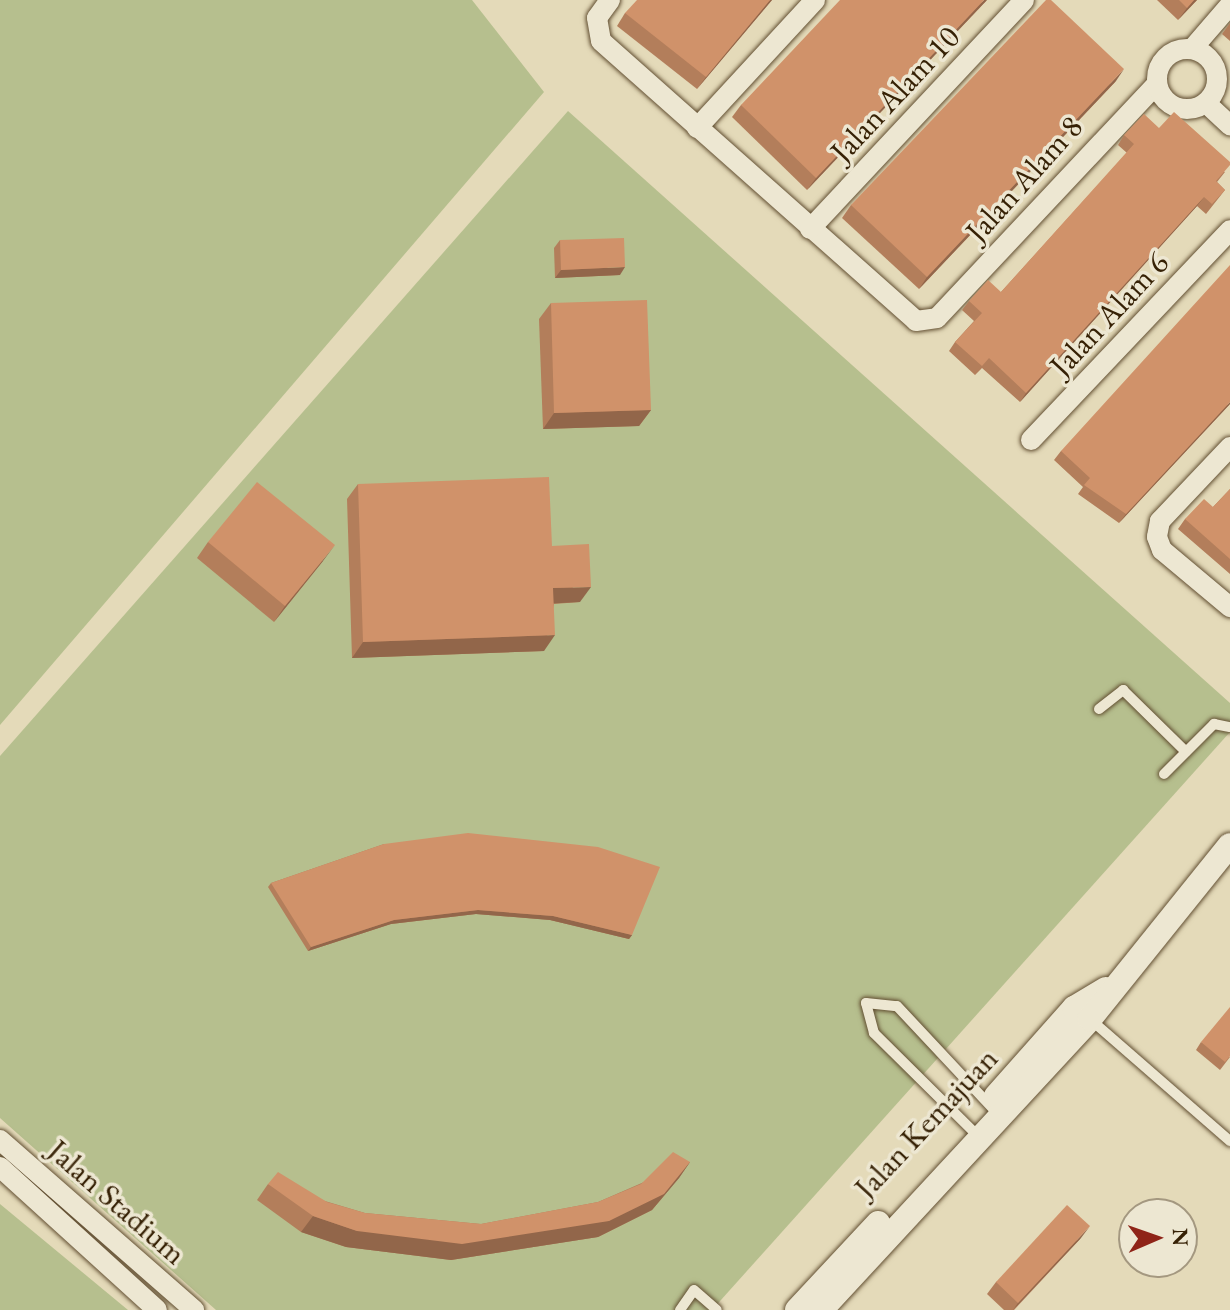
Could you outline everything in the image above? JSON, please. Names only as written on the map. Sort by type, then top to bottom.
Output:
[{"type":"street","points":[[697,128],[815,0]]},
{"type":"street","name":"Jalan Alam 10","points":[[810,229],[1024,0]]},
{"type":"street","points":[[606,4],[601,41],[810,229]]},
{"type":"street","points":[[1217,99],[1176,107],[1157,84],[1166,57],[1192,49],[1230,5]]},
{"type":"street","points":[[1192,49],[1213,64],[1217,99],[1230,125]]},
{"type":"street","name":"Jalan Alam 8","points":[[810,229],[909,319],[937,318],[1157,84]]},
{"type":"street","name":"Jalan Alam 6","points":[[1031,440],[1230,230]]},
{"type":"street","points":[[1230,447],[1160,521],[1157,537],[1162,550],[1230,607]]},
{"type":"street","name":"Jalan Kemajuan","points":[[821,1310],[972,1133],[1108,988],[1230,845]]},
{"type":"street","name":"Jalan Kemajuan","points":[[797,1310],[972,1133]]},
{"type":"street","name":"Jalan Stadium","points":[[0,1140],[194,1310]]},
{"type":"street","name":"Jalan Stadium","points":[[0,1167],[157,1310]]},
{"type":"lane","points":[[1099,709],[1123,690],[1186,752]]},
{"type":"lane","points":[[1164,774],[1214,724],[1230,727]]},
{"type":"lane","points":[[972,1133],[874,1033],[866,1003],[897,1006],[993,1110]]},
{"type":"lane","points":[[1082,1014],[1230,1141]]},
{"type":"lane","points":[[680,1310],[694,1290],[717,1310]]},
{"type":"green space","points":[[0,0],[472,0],[544,92],[0,725]]},
{"type":"green space","points":[[568,111],[1230,703],[1230,732],[712,1310],[216,1310],[0,1118],[0,756]]},
{"type":"green space","points":[[0,1204],[128,1310],[0,1310]]},
{"type":"building","points":[[637,0],[770,0],[706,77],[625,13]]},
{"type":"building","points":[[840,0],[984,0],[816,178],[741,105]]},
{"type":"building","points":[[1046,0],[1051,0],[1124,69],[927,277],[851,205]]},
{"type":"building","points":[[1179,0],[1194,0],[1187,8]]},
{"type":"building","points":[[1174,112],[1230,162],[1216,181],[1225,190],[1212,204],[1204,197],[1026,393],[989,358],[982,366],[955,342],[982,313],[969,301],[988,280],[1001,292],[1134,144],[1124,135],[1144,114],[1159,128]]},
{"type":"building","points":[[624,238],[625,267],[561,270],[560,240]]},
{"type":"building","points":[[1230,265],[1230,402],[1126,514],[1084,485],[1090,478],[1061,451]]},
{"type":"building","points":[[647,300],[651,410],[554,413],[551,303]]},
{"type":"building","points":[[549,477],[552,546],[589,544],[591,587],[553,588],[555,635],[363,642],[358,484]]},
{"type":"building","points":[[257,482],[335,545],[285,606],[208,542]]},
{"type":"building","points":[[1230,489],[1230,559],[1185,519],[1204,499],[1213,507]]},
{"type":"building","points":[[468,833],[598,847],[660,867],[632,935],[553,916],[478,910],[394,920],[311,947],[271,883],[384,844]]},
{"type":"building","points":[[1230,1007],[1230,1056],[1225,1062],[1201,1042]]},
{"type":"building","points":[[673,1152],[690,1162],[664,1194],[609,1221],[462,1244],[357,1231],[313,1216],[268,1184],[278,1172],[327,1202],[365,1213],[481,1224],[598,1202],[641,1184]]},
{"type":"building","points":[[1067,1205],[1090,1226],[1018,1303],[996,1282]]}]
